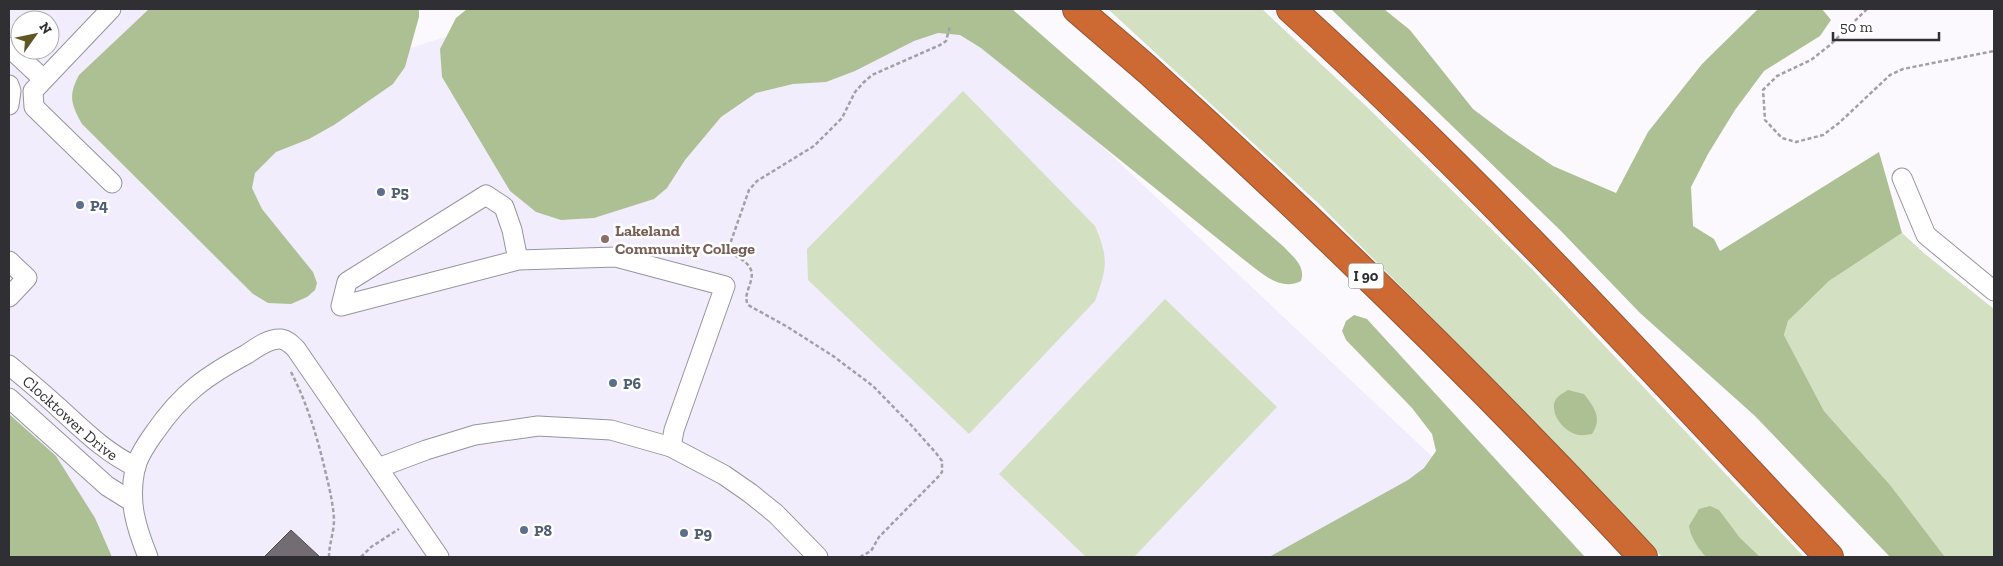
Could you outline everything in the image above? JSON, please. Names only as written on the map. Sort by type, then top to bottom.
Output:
[{"type":"highway","points":[[1071,9],[1101,30]]},
{"type":"highway","name":"I 90","points":[[1077,9],[1148,70],[1342,252],[1514,422],[1643,557]]},
{"type":"highway","points":[[1291,9],[1451,161],[1579,292],[1830,557]]},
{"type":"street","points":[[110,9],[33,91],[34,107],[112,183]]},
{"type":"street","points":[[9,47],[43,79]]},
{"type":"street","points":[[9,85],[11,91],[9,105]]},
{"type":"street","points":[[1902,178],[1926,235],[1994,291]]},
{"type":"street","points":[[518,260],[512,230],[504,206],[486,195],[347,282],[342,306],[518,260],[616,257],[725,286],[674,430],[671,447]]},
{"type":"street","points":[[9,261],[27,278],[9,297]]},
{"type":"street","points":[[148,557],[131,501],[136,467],[146,444],[166,416],[192,388],[218,370],[267,342],[281,339],[289,342],[296,349],[439,557]]},
{"type":"street","name":"Clocktower Drive","points":[[9,365],[99,444],[117,458],[136,467]]},
{"type":"street","points":[[9,398],[108,486],[131,501]]},
{"type":"street","points":[[378,468],[426,450],[476,435],[538,426],[611,430],[671,447],[724,475],[776,514],[806,553]]},
{"type":"path","points":[[1866,9],[1830,46],[1811,60],[1777,76],[1763,90],[1765,120],[1782,138],[1796,142],[1822,135],[1840,123],[1890,75],[1903,69],[1994,51]]},
{"type":"path","points":[[860,557],[871,551],[879,537],[938,477],[942,472],[942,462],[912,425],[873,386],[833,356],[786,326],[748,305],[746,296],[752,275],[751,270],[747,264],[731,252],[729,247],[749,190],[757,181],[814,146],[842,118],[863,83],[885,69],[940,46],[946,41],[950,26]]},
{"type":"path","points":[[287,365],[300,389],[312,422],[328,485],[334,517],[334,531],[329,543],[329,557]]},
{"type":"path","points":[[361,557],[371,547],[402,527]]},
{"type":"shaded area","name":"Lakeland Community College","points":[[9,9],[346,9],[410,48],[536,9],[956,9],[1539,557],[9,557]]},
{"type":"green space","points":[[149,9],[419,9],[419,17],[405,67],[393,84],[334,125],[309,139],[276,152],[255,173],[252,188],[262,209],[313,272],[317,283],[315,290],[307,297],[291,304],[268,303],[253,294],[82,124],[72,100],[73,89],[79,75]]},
{"type":"green space","points":[[467,9],[1012,9],[1284,247],[1300,266],[1302,271],[1301,281],[1285,284],[1263,275],[981,48],[960,35],[938,33],[914,41],[855,71],[826,82],[793,84],[756,93],[721,117],[685,160],[667,188],[654,199],[594,218],[561,220],[536,212],[510,191],[442,77],[440,49],[456,18]]},
{"type":"green space","points":[[1108,9],[1262,9],[1366,106],[1532,269],[1804,557],[1662,557],[1517,404],[1319,204]]},
{"type":"green space","points":[[1331,9],[1384,9],[1410,30],[1473,109],[1553,166],[1616,193],[1648,132],[1702,64],[1757,10],[1822,9],[1831,20],[1820,36],[1764,71],[1735,110],[1708,154],[1691,187],[1693,226],[1714,239],[1720,251],[1879,152],[1902,233],[1829,281],[1788,321],[1784,335],[1824,411],[1891,486],[1945,557],[1890,557],[1755,416],[1640,313],[1559,229]]},
{"type":"green space","points":[[963,91],[1095,226],[1103,247],[1105,264],[1095,301],[969,434],[808,280],[807,249]]},
{"type":"green space","points":[[1902,233],[1925,254],[1994,309],[1994,557],[1945,557],[1891,486],[1824,411],[1784,335],[1788,321],[1829,281]]},
{"type":"green space","points":[[1165,299],[1277,407],[1134,557],[1086,557],[999,474]]},
{"type":"green space","points":[[1354,315],[1367,319],[1585,557],[1269,557],[1408,480],[1424,468],[1436,451],[1432,434],[1412,408],[1346,340],[1342,331],[1346,321]]},
{"type":"green space","points":[[1568,390],[1584,394],[1594,408],[1597,423],[1592,434],[1583,435],[1570,432],[1555,415],[1554,404],[1556,399]]},
{"type":"green space","points":[[9,414],[56,456],[95,518],[112,557],[9,557]]},
{"type":"green space","points":[[1710,506],[1719,510],[1740,538],[1760,557],[1706,557],[1695,543],[1689,526],[1699,509]]},
{"type":"building","points":[[291,530],[320,557],[264,557]]},
{"type":"place","name":"P5","points":[[381,192]]},
{"type":"place","name":"P4","points":[[80,205]]},
{"type":"place","name":"Lakeland Community College","points":[[605,239]]},
{"type":"place","name":"P6","points":[[613,383]]},
{"type":"place","name":"P8","points":[[524,530]]},
{"type":"place","name":"P9","points":[[684,533]]}]
